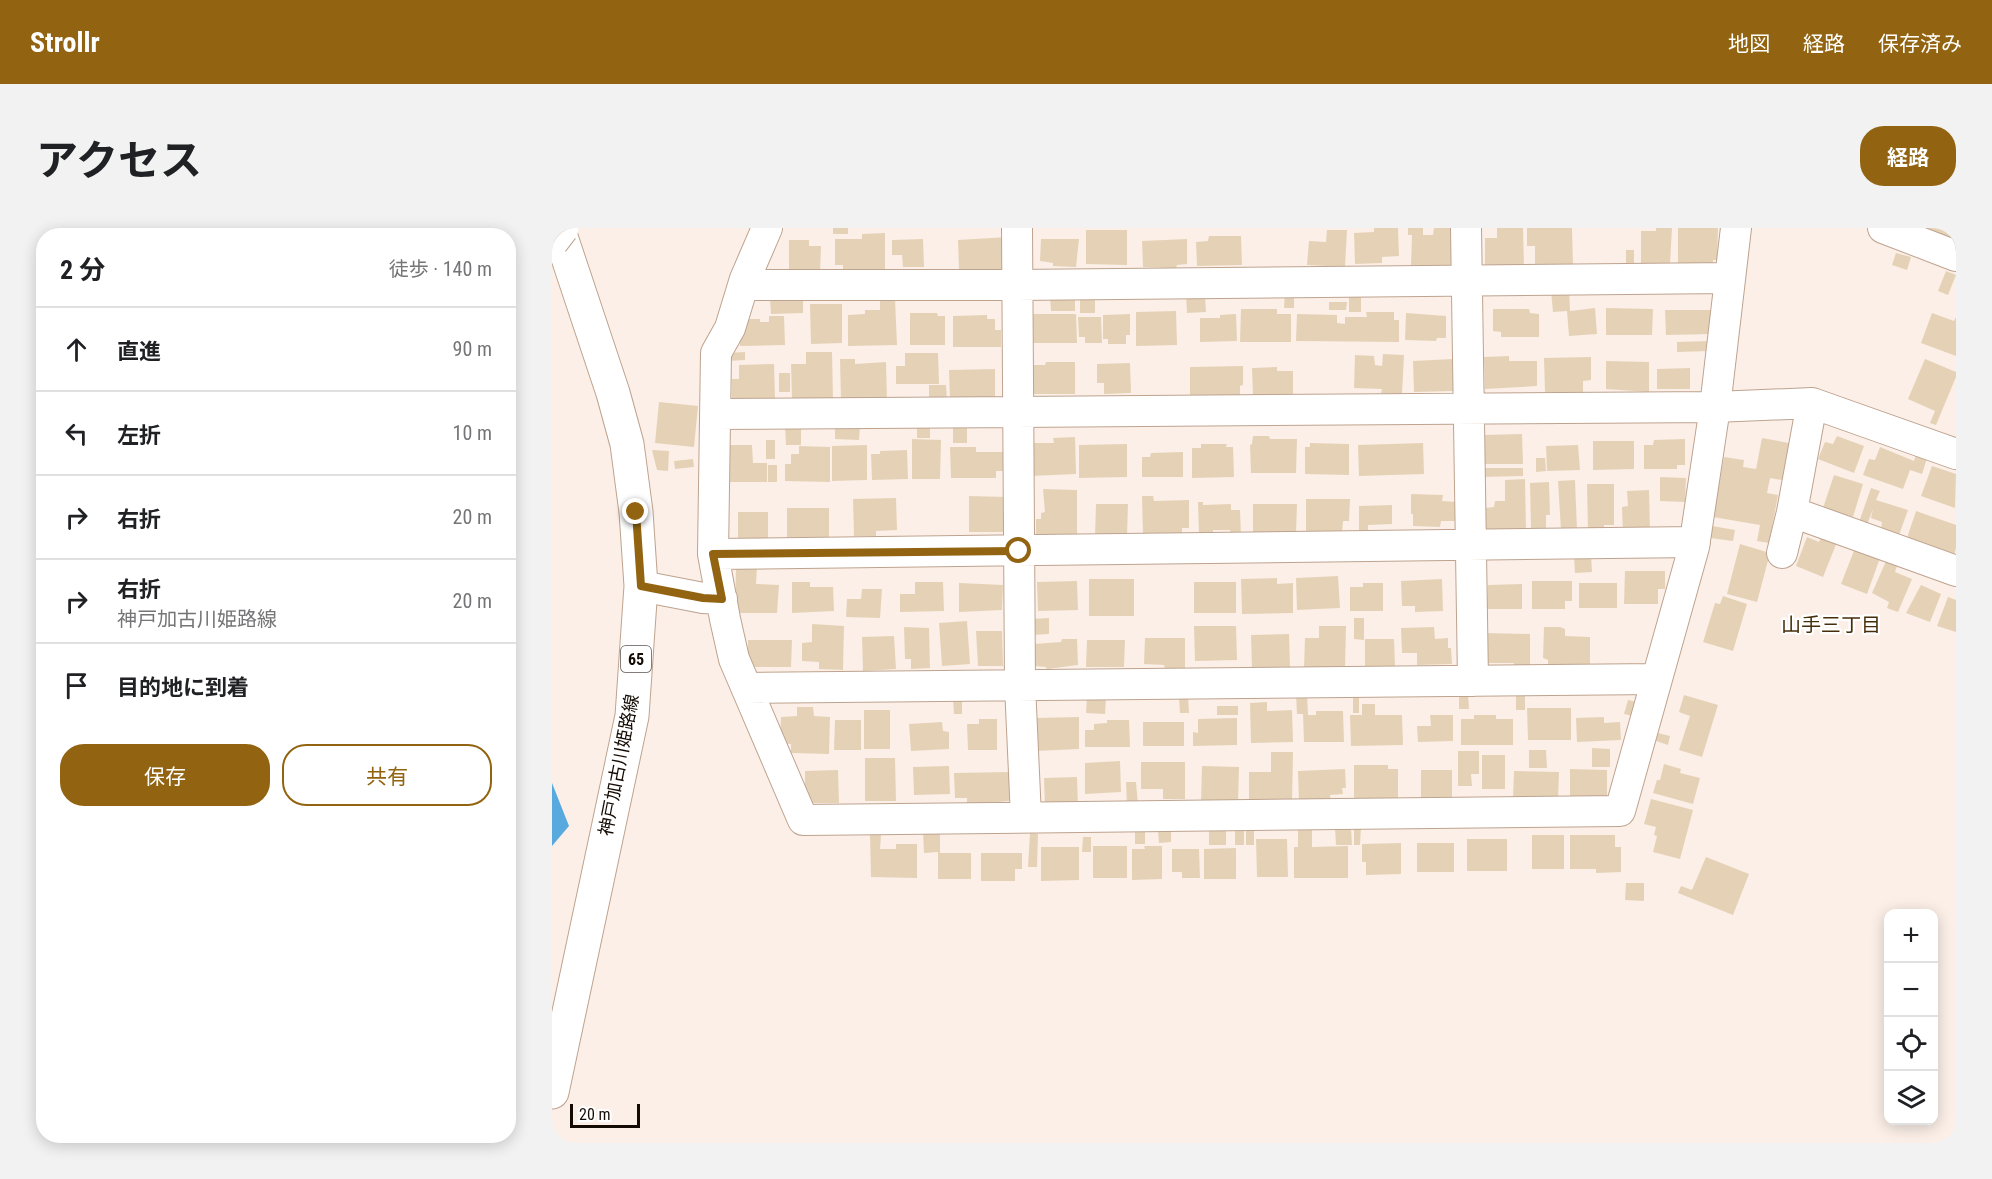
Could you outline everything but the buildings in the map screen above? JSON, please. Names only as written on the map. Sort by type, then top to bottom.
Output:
[{"type":"main road","points":[[552,241],[560,228]]},
{"type":"main road","name":"神戸加古川姫路線","points":[[552,1092],[632,716],[641,586],[636,512],[627,444],[560,228]]},
{"type":"street","points":[[767,228],[730,328],[716,353],[713,554],[734,659],[803,820],[1620,811],[1695,542],[1736,228]]},
{"type":"street","points":[[1017,228],[1020,685],[1026,817]]},
{"type":"street","points":[[1466,228],[1473,681]]},
{"type":"street","points":[[1883,228],[1956,256]]},
{"type":"street","points":[[744,285],[1016,285],[1729,278]]},
{"type":"street","points":[[715,414],[1714,407],[1812,403],[1956,454]]},
{"type":"street","points":[[1782,553],[1812,403]]},
{"type":"street","points":[[1792,512],[1956,571]]},
{"type":"street","points":[[713,554],[1695,542]]},
{"type":"street","points":[[641,586],[703,598],[722,599]]},
{"type":"street","points":[[747,688],[1657,679]]},
{"type":"water","points":[[552,783],[569,826],[552,846]]},
{"type":"district","name":"山手三丁目","points":[[1831,625]]},
{"type":"route","points":[[636,512],[641,586],[703,598],[722,599],[713,554],[1019,551]]}]
